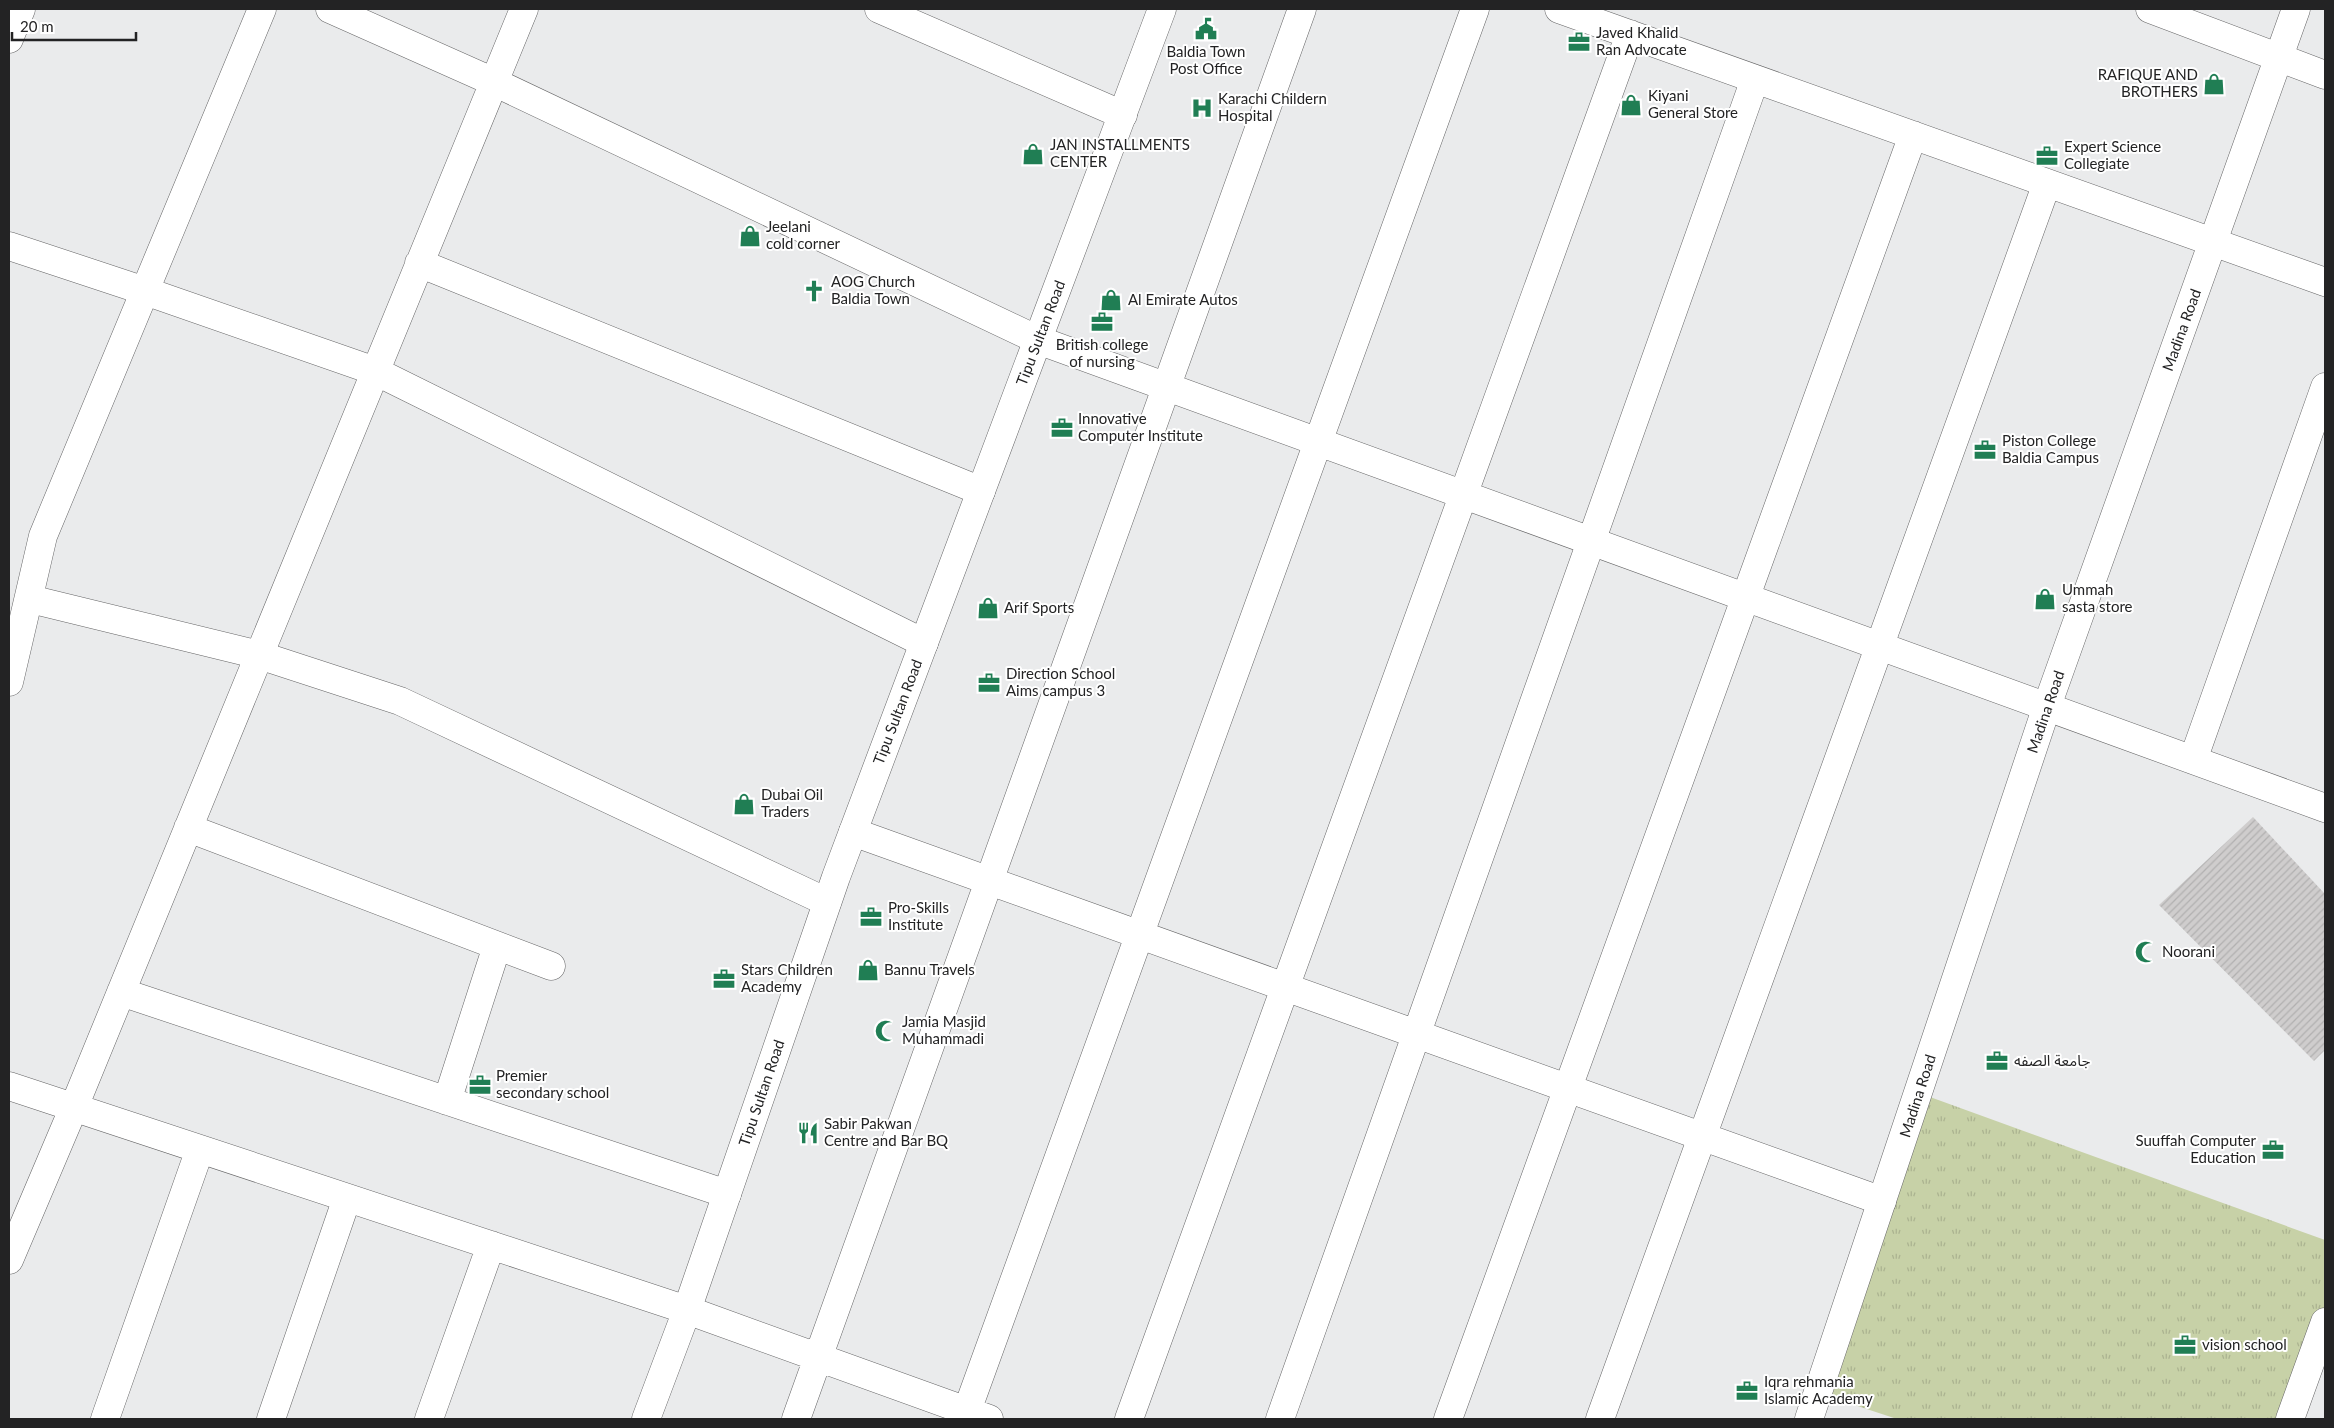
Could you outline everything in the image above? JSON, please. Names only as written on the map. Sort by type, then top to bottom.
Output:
[{"type":"street","points":[[9,39],[21,9]]},
{"type":"street","points":[[9,682],[30,599],[43,536],[262,9]]},
{"type":"street","points":[[330,9],[494,82],[1038,340],[2325,808]]},
{"type":"street","points":[[9,1260],[74,1107],[524,9]]},
{"type":"street","points":[[879,9],[1123,115]]},
{"type":"street","name":"Tipu Sultan Road","points":[[646,1419],[687,1310],[853,832],[1162,9]]},
{"type":"street","points":[[796,1419],[1302,9]]},
{"type":"street","points":[[9,1086],[687,1310],[973,1417],[1140,935],[1475,9]]},
{"type":"street","points":[[1559,9],[2325,282]]},
{"type":"street","points":[[2150,9],[2325,75]]},
{"type":"street","name":"Madina Road","points":[[1809,1419],[2047,706],[2214,243],[2296,9]]},
{"type":"street","points":[[1129,1419],[1630,34]]},
{"type":"street","points":[[1280,1419],[1755,79]]},
{"type":"street","points":[[1448,1419],[1913,135]]},
{"type":"street","points":[[1600,1419],[2048,183]]},
{"type":"street","points":[[9,246],[145,290],[375,371],[924,643]]},
{"type":"street","points":[[420,263],[981,491]]},
{"type":"street","points":[[2193,760],[2325,387]]},
{"type":"street","points":[[30,599],[259,655],[400,701],[828,902]]},
{"type":"street","points":[[188,828],[552,966]]},
{"type":"street","points":[[853,832],[1882,1201]]},
{"type":"street","points":[[447,1100],[497,946]]},
{"type":"street","points":[[121,992],[727,1194]]},
{"type":"street","points":[[105,1419],[200,1149]]},
{"type":"street","points":[[271,1419],[347,1198]]},
{"type":"street","points":[[429,1419],[491,1245]]},
{"type":"street","points":[[2290,1419],[2317,1370],[2325,1322]]},
{"type":"green space","points":[[1919,1093],[2325,1240],[2325,1322],[2290,1419],[1897,1419],[1818,1393]]},
{"type":"building","points":[[2253,817],[2325,894],[2325,1050],[2314,1061],[2159,905]]},
{"type":"place","name":"Baldia Town Post Office","points":[[1206,29]]},
{"type":"place","name":"Javed Khalid Ran Advocate","points":[[1579,42]]},
{"type":"place","name":"RAFIQUE AND BROTHERS","points":[[2214,84]]},
{"type":"place","name":"Kiyani General Store","points":[[1631,105]]},
{"type":"place","name":"Karachi Childern Hospital","points":[[1202,108]]},
{"type":"place","name":"JAN INSTALLMENTS CENTER","points":[[1033,154]]},
{"type":"place","name":"Expert Science Collegiate","points":[[2047,156]]},
{"type":"place","name":"Jeelani cold corner","points":[[750,236]]},
{"type":"place","name":"AOG Church Baldia Town","points":[[814,291]]},
{"type":"place","name":"Al Emirate Autos","points":[[1111,300]]},
{"type":"place","name":"British college of nursing","points":[[1102,322]]},
{"type":"place","name":"Innovative Computer Institute","points":[[1062,428]]},
{"type":"place","name":"Piston College Baldia Campus","points":[[1985,450]]},
{"type":"place","name":"Ummah sasta store","points":[[2045,599]]},
{"type":"place","name":"Arif Sports","points":[[988,608]]},
{"type":"place","name":"Direction School Aims campus 3","points":[[989,683]]},
{"type":"place","name":"Dubai Oil Traders","points":[[744,804]]},
{"type":"place","name":"Pro-Skills Institute","points":[[871,917]]},
{"type":"place","name":"Noorani","points":[[2146,952]]},
{"type":"place","name":"Bannu Travels","points":[[868,970]]},
{"type":"place","name":"Stars Children Academy","points":[[724,979]]},
{"type":"place","name":"Jamia Masjid Muhammadi","points":[[886,1031]]},
{"type":"place","name":"جامعة الصفه","points":[[1997,1061]]},
{"type":"place","name":"Premier secondary school","points":[[480,1085]]},
{"type":"place","name":"Sabir Pakwan Centre and Bar BQ","points":[[808,1133]]},
{"type":"place","name":"Suuffah Computer Education","points":[[2273,1150]]},
{"type":"place","name":"vision school","points":[[2185,1345]]},
{"type":"place","name":"Iqra rehmania Islamic Academy","points":[[1747,1391]]}]
